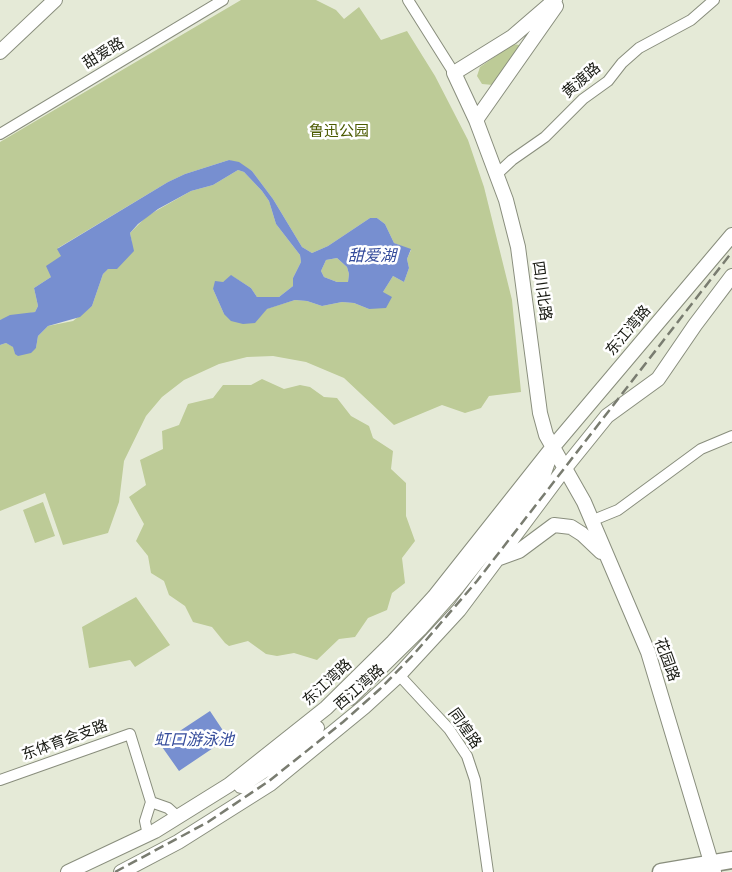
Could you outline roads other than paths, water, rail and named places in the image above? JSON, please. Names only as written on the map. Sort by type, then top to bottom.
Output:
[{"type":"main road","points":[[0,52],[55,0]]},
{"type":"main road","points":[[454,73],[512,36],[555,0]]},
{"type":"main road","points":[[476,120],[544,22],[562,0]]},
{"type":"main road","points":[[512,36],[526,34],[529,40],[527,47]]},
{"type":"main road","name":"四川北路","points":[[454,73],[476,120],[497,174],[518,246],[540,412],[552,448],[565,468]]},
{"type":"main road","name":"东江湾路","points":[[68,872],[148,835],[229,785],[281,746],[354,682],[434,597],[552,448],[732,235]]},
{"type":"main road","points":[[565,468],[611,413],[658,379],[732,276]]},
{"type":"main road","name":"东江湾路","points":[[88,872],[145,846],[195,816],[274,764],[329,718],[379,671],[458,586],[536,488],[549,463],[552,448]]},
{"type":"main road","name":"花园路","points":[[565,468],[575,484],[592,521],[657,679],[712,867]]},
{"type":"main road","name":"西江湾路","points":[[121,872],[186,838],[270,784],[364,707],[399,674],[459,610],[565,468]]},
{"type":"main road","points":[[497,559],[519,551],[554,525],[564,524],[576,530],[605,555]]},
{"type":"main road","points":[[661,872],[712,867],[732,860]]},
{"type":"street","name":"甜爱路","points":[[0,134],[223,0]]},
{"type":"street","points":[[408,0],[454,73]]},
{"type":"street","name":"黄渡路","points":[[497,174],[512,160],[545,137],[583,99],[608,81],[622,63],[639,48],[691,20],[714,0]]},
{"type":"street","points":[[592,521],[618,510],[701,450],[732,436]]},
{"type":"street","name":"同煌路","points":[[399,674],[459,742],[467,756],[477,793],[488,872]]},
{"type":"street","name":"东体育会支路","points":[[0,780],[130,734],[151,802]]},
{"type":"street","points":[[148,835],[145,821],[151,802],[168,808],[178,817]]},
{"type":"water","name":"甜爱湖","points":[[229,160],[239,162],[252,171],[273,199],[302,247],[312,253],[328,246],[370,218],[377,218],[385,224],[394,243],[411,249],[407,259],[409,268],[404,282],[393,276],[383,292],[392,297],[386,308],[369,309],[354,303],[342,302],[322,306],[307,301],[295,300],[267,309],[255,323],[243,324],[231,321],[224,314],[213,289],[215,281],[223,282],[231,275],[251,288],[257,297],[279,297],[293,286],[293,278],[301,262],[300,255],[276,224],[269,201],[244,172],[238,170],[213,185],[191,191],[158,209],[138,224],[130,233],[134,251],[117,269],[108,269],[103,274],[92,306],[80,317],[48,326],[38,336],[36,348],[31,353],[18,356],[15,354],[13,347],[6,343],[0,345],[0,320],[10,315],[35,312],[38,306],[34,288],[51,277],[46,266],[61,256],[57,249],[168,182],[185,174]],"holes":[[[337,258],[347,267],[349,274],[348,282],[337,282],[324,277],[321,271],[326,260]]]},
{"type":"water","name":"虹口游泳池","points":[[210,711],[228,738],[179,771],[160,744]]},
{"type":"railway","points":[[115,872],[208,822],[269,781],[343,722],[380,689],[414,654],[477,581],[732,252]]},
{"type":"park label","name":"鲁迅公园","points":[[339,132]]}]
